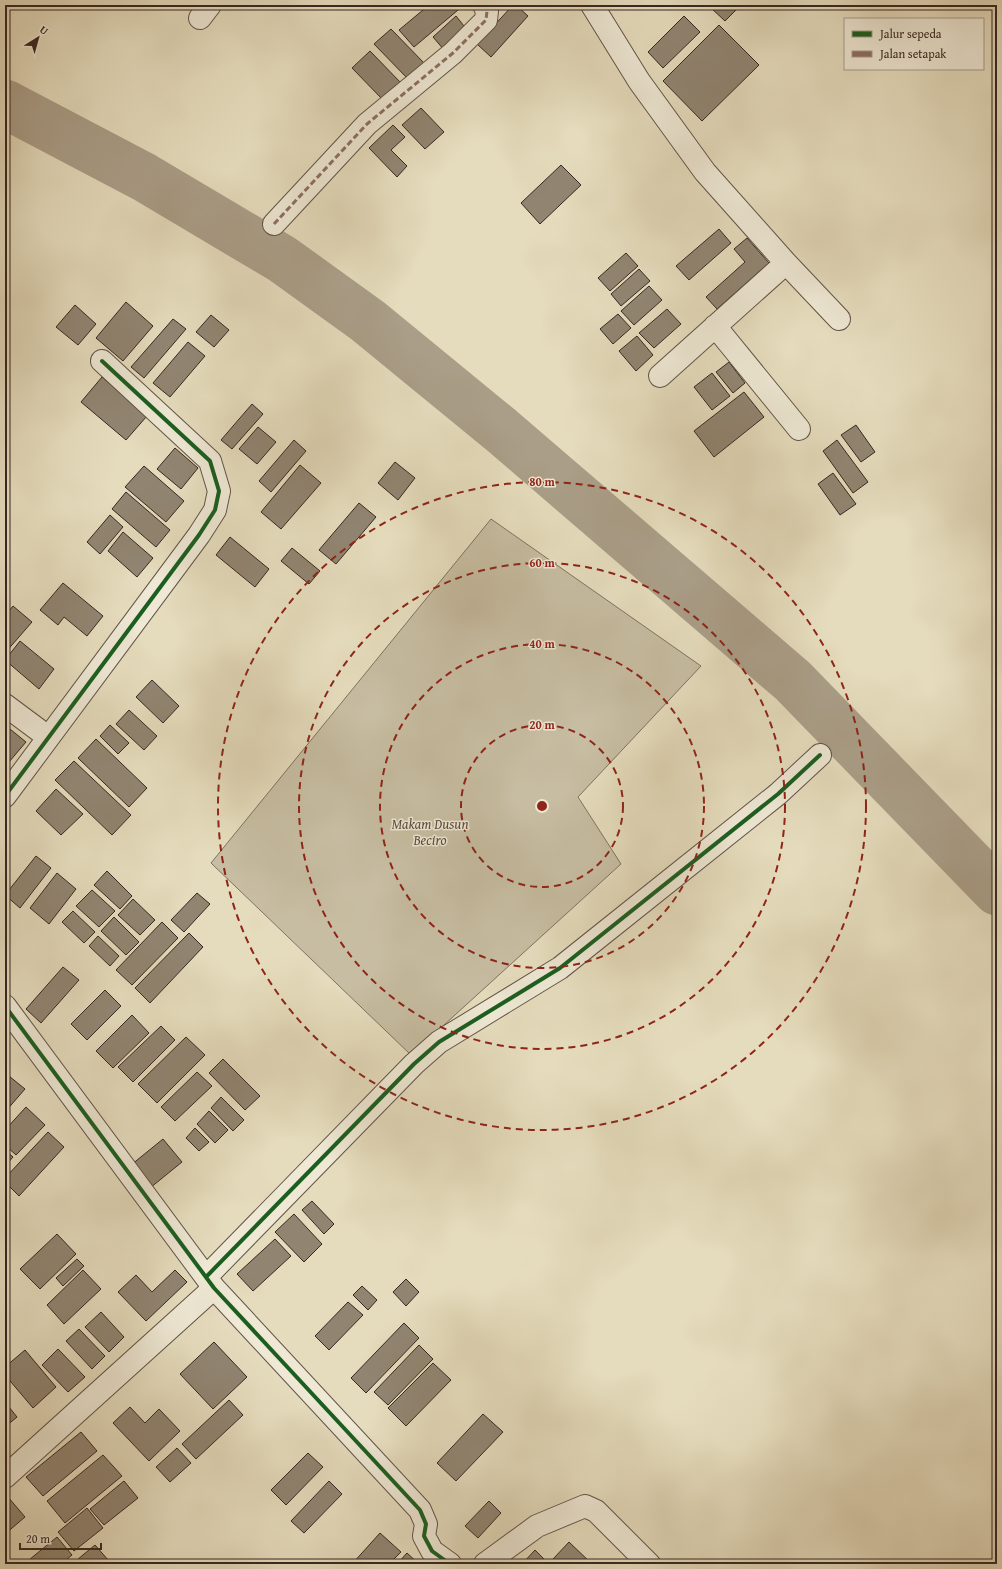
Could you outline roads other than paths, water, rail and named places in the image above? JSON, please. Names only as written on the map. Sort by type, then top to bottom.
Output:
[{"type":"street","points":[[274,224],[367,124],[453,53],[486,20],[487,11],[484,5]]},
{"type":"street","points":[[592,5],[639,81],[705,172],[786,263],[839,319]]},
{"type":"street","points":[[660,376],[786,263]]},
{"type":"street","points":[[715,326],[799,429]]},
{"type":"street","points":[[5,796],[215,510],[218,491],[210,461],[102,361]]},
{"type":"street","points":[[5,704],[48,737]]},
{"type":"street","points":[[5,1477],[210,1282],[414,1064],[439,1042],[560,968],[778,794],[820,755]]},
{"type":"street","points":[[5,1006],[210,1282],[420,1510],[426,1524],[424,1536],[432,1551],[450,1564]]},
{"type":"street","points":[[485,1564],[537,1526],[585,1506],[596,1510],[649,1564]]},
{"type":"waterway","points":[[5,104],[144,177],[282,259],[368,321],[501,430],[793,681],[997,891]]},
{"type":"park label","name":"Makam Dusun Beciro","points":[[430,832]]}]
